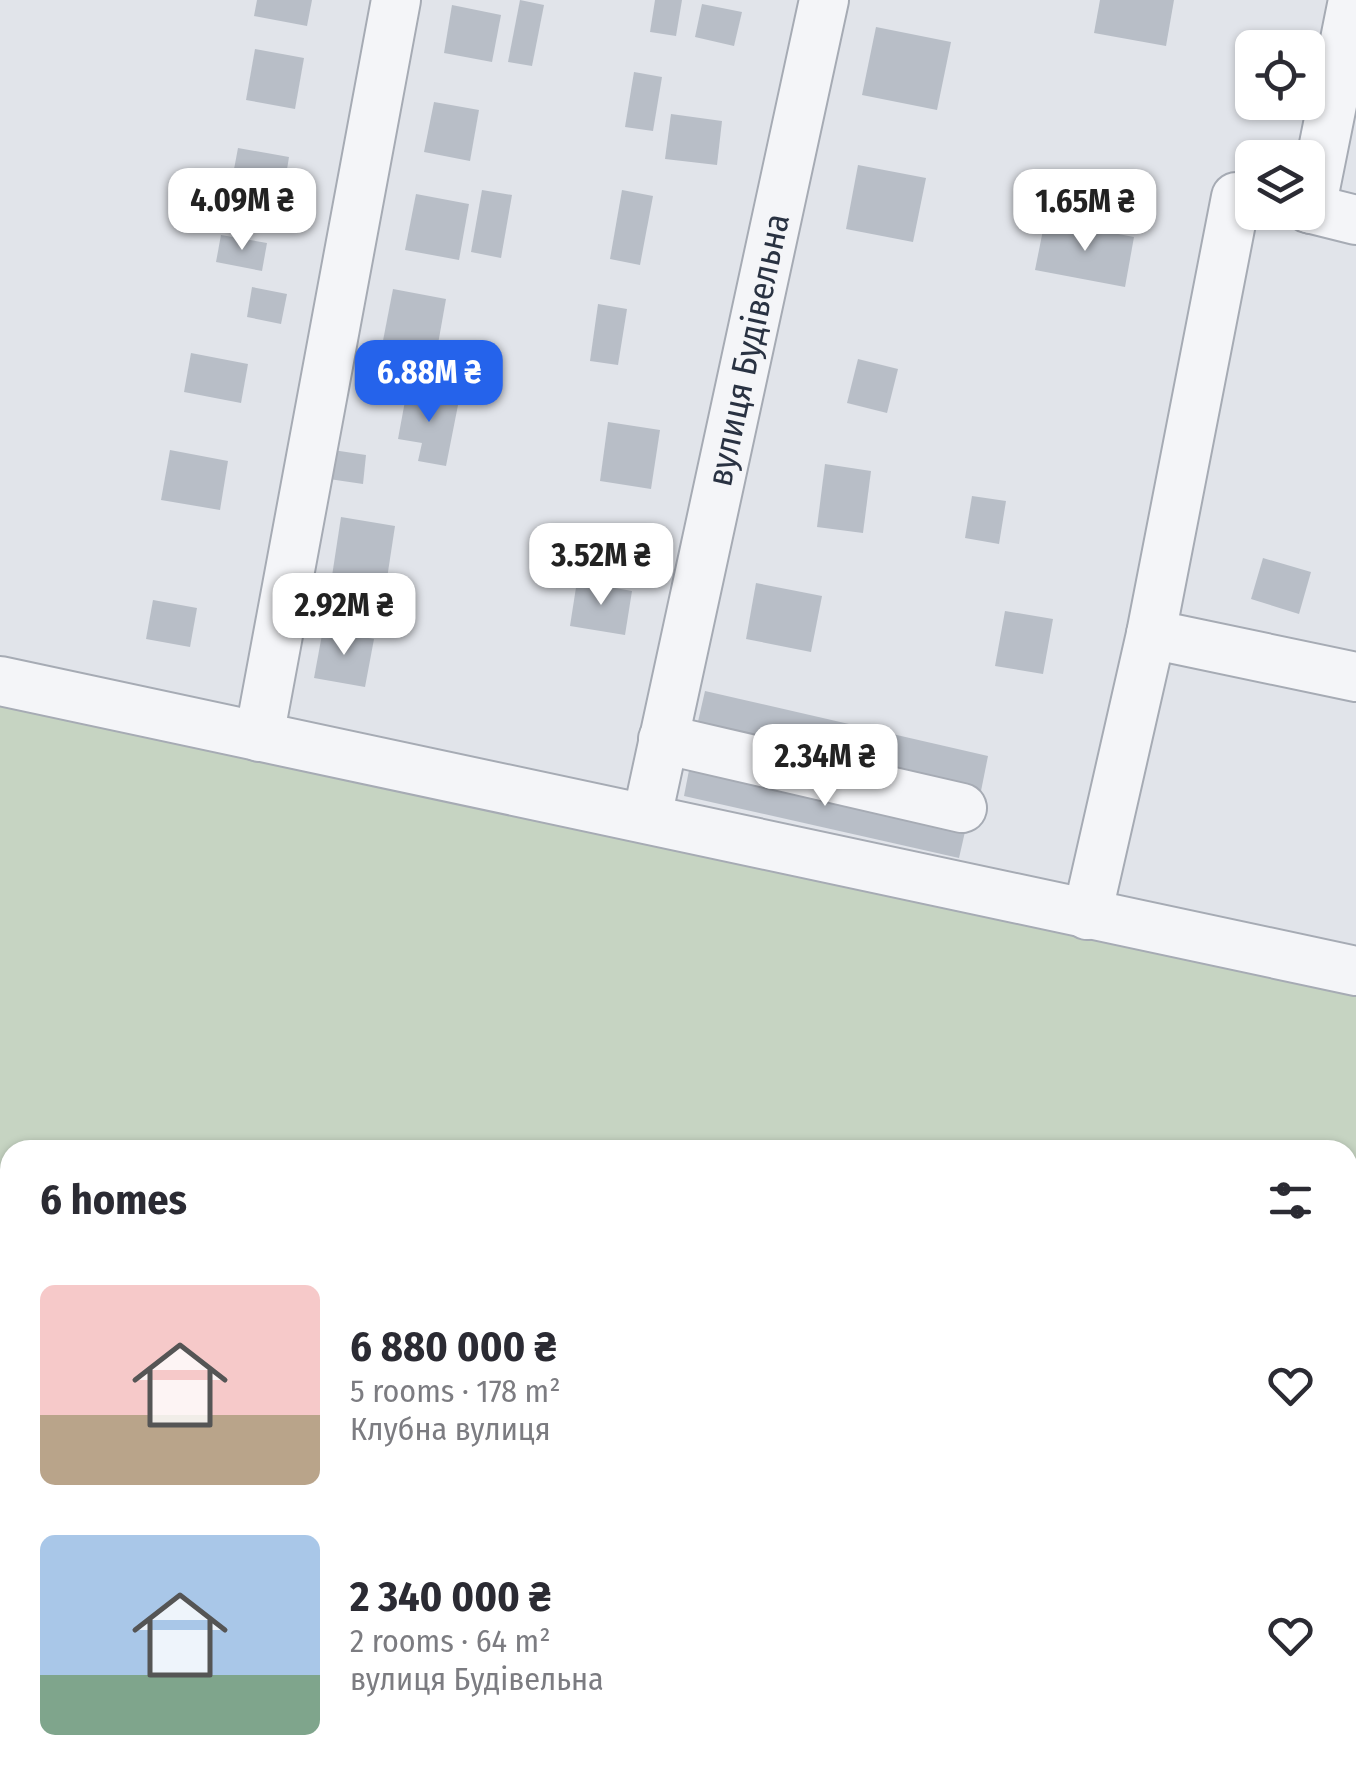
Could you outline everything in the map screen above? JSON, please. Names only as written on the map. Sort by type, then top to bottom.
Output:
[{"type":"street","points":[[260,736],[396,0]]},
{"type":"street","name":"вулиця Будівельна","points":[[646,817],[824,0]]},
{"type":"street","points":[[1325,212],[1353,0]]},
{"type":"street","points":[[1087,915],[1237,230]]},
{"type":"street","points":[[1151,634],[1356,677]]},
{"type":"street","points":[[0,681],[1356,971]]},
{"type":"street","points":[[663,738],[962,808]]},
{"type":"green space","points":[[0,681],[1356,971],[1356,1140],[0,1140]]},
{"type":"building","points":[[257,0],[312,0],[307,26],[254,16]]},
{"type":"building","points":[[520,0],[544,5],[532,66],[508,62]]},
{"type":"building","points":[[655,0],[682,0],[676,36],[650,32]]},
{"type":"building","points":[[1100,0],[1174,0],[1166,46],[1094,33]]},
{"type":"building","points":[[702,4],[742,12],[734,46],[695,37]]},
{"type":"building","points":[[452,5],[501,15],[492,62],[444,53]]},
{"type":"building","points":[[876,27],[951,42],[937,110],[862,95]]},
{"type":"building","points":[[255,49],[304,58],[295,109],[246,100]]},
{"type":"building","points":[[634,72],[662,77],[653,131],[625,127]]},
{"type":"building","points":[[434,102],[479,110],[470,161],[424,152]]},
{"type":"building","points":[[671,114],[722,121],[717,165],[665,159]]},
{"type":"building","points":[[238,148],[289,157],[283,194],[231,185]]},
{"type":"building","points":[[858,165],[926,178],[913,242],[846,229]]},
{"type":"building","points":[[482,190],[512,195],[501,258],[471,252]]},
{"type":"building","points":[[622,190],[653,196],[640,265],[610,259]]},
{"type":"building","points":[[416,194],[469,204],[459,260],[405,250]]},
{"type":"building","points":[[1045,220],[1134,237],[1125,287],[1035,270]]},
{"type":"building","points":[[221,235],[267,243],[262,271],[216,262]]},
{"type":"building","points":[[252,287],[287,294],[281,324],[247,317]]},
{"type":"building","points":[[393,289],[446,299],[435,361],[381,351]]},
{"type":"building","points":[[598,304],[627,309],[618,365],[590,361]]},
{"type":"building","points":[[191,353],[248,364],[241,403],[184,392]]},
{"type":"building","points":[[858,359],[898,369],[887,413],[847,403]]},
{"type":"building","points":[[407,390],[459,400],[446,466],[418,461],[422,443],[398,439]]},
{"type":"building","points":[[608,422],[660,430],[651,489],[600,481]]},
{"type":"building","points":[[170,450],[228,461],[220,510],[161,500]]},
{"type":"building","points":[[333,450],[366,455],[363,484],[329,479]]},
{"type":"building","points":[[825,464],[871,471],[863,533],[817,527]]},
{"type":"building","points":[[972,496],[1006,501],[999,544],[965,538]]},
{"type":"building","points":[[341,517],[395,526],[386,585],[332,576]]},
{"type":"building","points":[[1263,558],[1311,572],[1299,614],[1251,599]]},
{"type":"building","points":[[577,581],[632,591],[625,635],[570,626]]},
{"type":"building","points":[[756,583],[822,596],[811,652],[746,639]]},
{"type":"building","points":[[153,600],[197,608],[190,647],[146,639]]},
{"type":"building","points":[[1005,611],[1053,619],[1043,674],[995,666]]},
{"type":"building","points":[[323,629],[374,639],[365,687],[314,678]]},
{"type":"building","points":[[705,691],[988,756],[981,791],[697,726]]},
{"type":"building","points":[[691,760],[967,823],[959,858],[684,796]]}]
